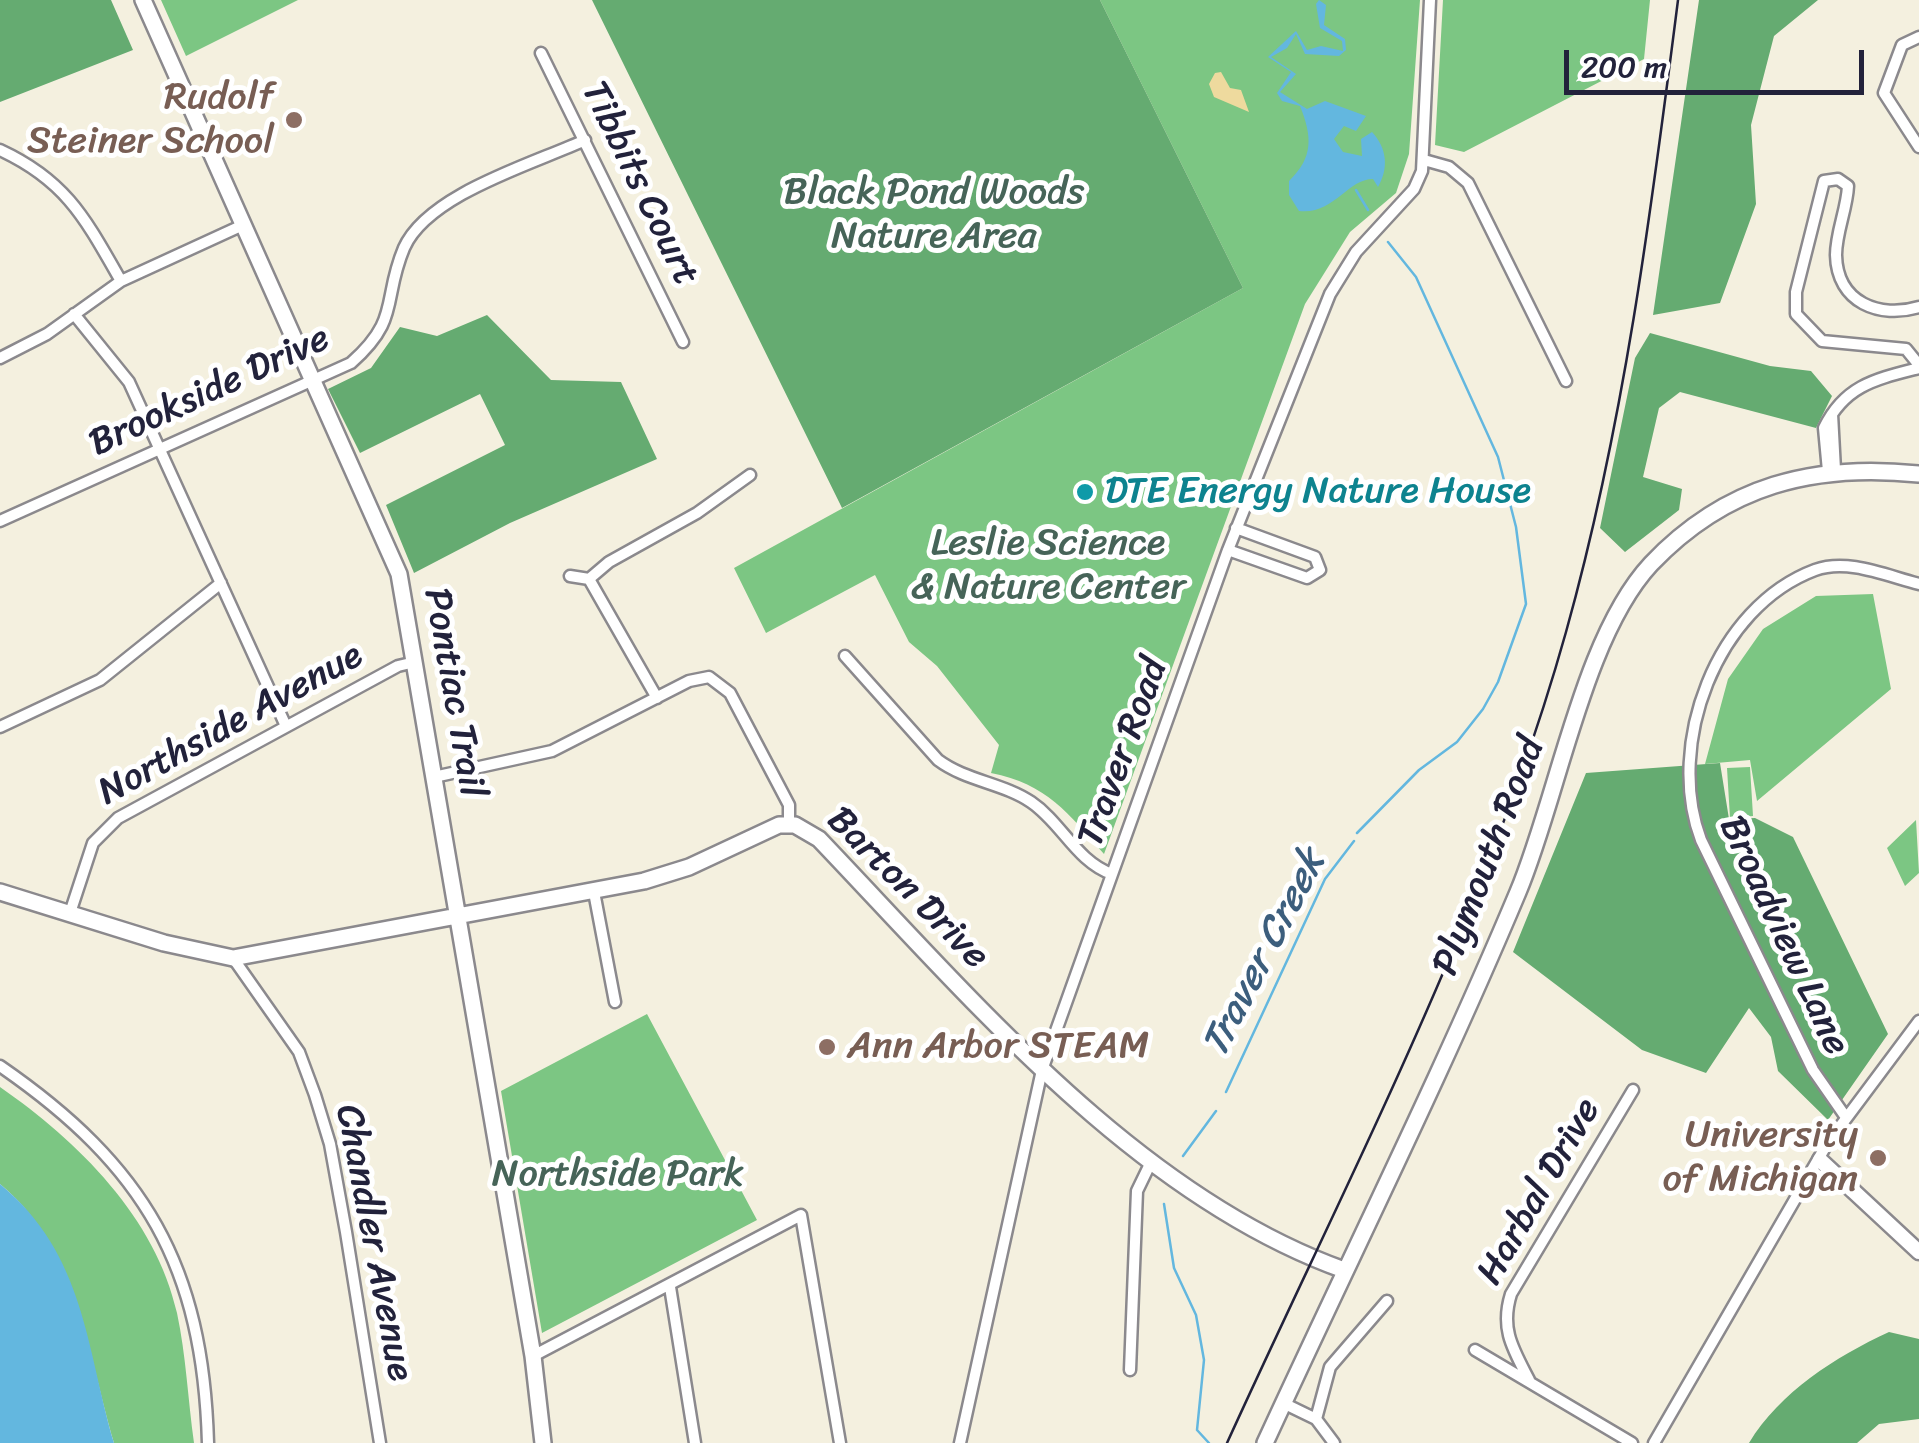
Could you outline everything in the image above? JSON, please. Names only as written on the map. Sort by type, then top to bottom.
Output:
[{"type":"main road","name":"Pontiac Trail","points":[[144,0],[399,574],[533,1356],[544,1443]]},
{"type":"main road","name":"Plymouth Road","points":[[1265,1443],[1517,894],[1594,666],[1623,602],[1660,556],[1715,511],[1778,483],[1832,470],[1919,474]]},
{"type":"main road","name":"Barton Drive","points":[[0,892],[164,943],[233,958],[669,875],[764,830],[790,824],[820,840],[1042,1070],[1153,1160],[1246,1228],[1344,1270]]},
{"type":"street","name":"Traver Road","points":[[960,1443],[1042,1070],[1228,550],[1330,294],[1365,240],[1414,189],[1424,160],[1430,0]]},
{"type":"street","points":[[1919,38],[1902,44],[1884,84],[1886,102],[1919,147]]},
{"type":"street","name":"Tibbits Court","points":[[540,53],[683,342]]},
{"type":"street","name":"Brookside Drive","points":[[0,521],[351,363],[380,334],[403,249],[422,221],[466,194],[585,140]]},
{"type":"street","points":[[0,150],[36,168],[64,190],[121,281]]},
{"type":"street","points":[[1424,160],[1449,167],[1468,184],[1566,380]]},
{"type":"street","points":[[1832,470],[1824,428],[1847,393],[1864,382],[1919,366],[1906,349],[1822,341],[1796,314],[1796,292],[1824,182],[1838,179],[1848,186],[1836,254],[1847,289],[1860,304],[1878,313],[1919,308]]},
{"type":"street","points":[[0,358],[121,281],[244,225]]},
{"type":"street","points":[[74,314],[130,382],[285,724]]},
{"type":"street","points":[[570,576],[589,579],[609,562],[698,513],[750,475]]},
{"type":"street","points":[[1228,550],[1307,578],[1320,570],[1315,557],[1236,528]]},
{"type":"street","name":"Broadview Lane","points":[[1845,1116],[1813,1070],[1701,840],[1690,805],[1688,765],[1718,657],[1746,615],[1772,594],[1816,569],[1853,566],[1919,584]]},
{"type":"street","points":[[589,579],[656,698]]},
{"type":"street","points":[[0,727],[100,680],[221,583]]},
{"type":"street","points":[[845,656],[938,760],[953,771],[1034,803],[1090,864],[1112,874]]},
{"type":"street","name":"Northside Avenue","points":[[70,913],[86,858],[102,832],[153,797],[285,724],[398,666],[415,662]]},
{"type":"street","points":[[434,777],[552,751],[701,677],[723,684],[789,805],[790,824]]},
{"type":"street","points":[[594,892],[615,1002]]},
{"type":"street","name":"Chandler Avenue","points":[[233,958],[299,1052],[315,1095],[336,1179],[380,1443]]},
{"type":"street","points":[[1654,1443],[1845,1116],[1919,1021]]},
{"type":"street","points":[[0,1066],[92,1138],[149,1208],[173,1256],[192,1314],[208,1443]]},
{"type":"street","name":"Harbal Drive","points":[[1529,1380],[1506,1335],[1504,1315],[1511,1294],[1633,1090]]},
{"type":"street","points":[[1130,1370],[1137,1191],[1153,1160]]},
{"type":"street","points":[[1820,1160],[1919,1252]]},
{"type":"street","points":[[533,1356],[670,1288],[801,1215],[840,1443]]},
{"type":"street","points":[[670,1288],[695,1443]]},
{"type":"street","points":[[1316,1419],[1330,1367],[1387,1301]]},
{"type":"street","points":[[1475,1350],[1632,1443]]},
{"type":"street","points":[[1284,1404],[1316,1419],[1334,1443]]},
{"type":"green space","points":[[0,0],[111,0],[133,50],[0,102]]},
{"type":"green space","points":[[161,0],[298,0],[186,56]]},
{"type":"green space","name":"Black Pond Woods Nature Area","points":[[592,0],[1100,0],[1243,288],[842,508]]},
{"type":"green space","name":"Leslie Science & Nature Center","points":[[1100,0],[1420,0],[1409,154],[1396,193],[1350,232],[1305,304],[1104,854],[1055,802],[1027,785],[991,773],[999,745],[937,666],[909,642],[875,575],[766,633],[734,568],[1243,288]]},
{"type":"green space","points":[[1443,0],[1650,0],[1644,59],[1464,152],[1435,145]]},
{"type":"green space","points":[[1699,0],[1818,0],[1774,36],[1751,125],[1756,204],[1720,303],[1653,315]]},
{"type":"green space","points":[[487,315],[551,380],[621,382],[657,459],[510,523],[414,573],[386,505],[505,445],[480,394],[360,453],[328,389],[371,368],[400,327],[437,336]]},
{"type":"green space","points":[[1650,333],[1770,366],[1811,371],[1832,396],[1816,428],[1680,392],[1659,408],[1643,477],[1682,489],[1679,510],[1625,552],[1600,528],[1635,358]]},
{"type":"green space","points":[[1873,594],[1891,689],[1757,801],[1750,760],[1705,764],[1728,679],[1763,629],[1816,596]]},
{"type":"green space","points":[[1720,763],[1729,819],[1755,818],[1793,837],[1888,1034],[1828,1120],[1778,1071],[1771,1037],[1749,1008],[1706,1073],[1642,1050],[1513,952],[1586,773]]},
{"type":"green space","points":[[1750,767],[1753,816],[1730,818],[1727,768]]},
{"type":"green space","points":[[1916,820],[1919,873],[1905,886],[1887,848]]},
{"type":"green space","name":"Northside Park","points":[[647,1014],[757,1220],[542,1333],[501,1091]]},
{"type":"green space","points":[[0,1087],[85,1157],[132,1214],[151,1245],[167,1278],[177,1313],[194,1443],[114,1443],[87,1338],[63,1270],[26,1209],[0,1184]]},
{"type":"green space","points":[[1889,1332],[1919,1339],[1919,1419],[1879,1424],[1857,1443],[1749,1443],[1776,1408],[1810,1378]]},
{"type":"sand","points":[[1221,72],[1230,88],[1241,90],[1249,112],[1214,97],[1209,84],[1215,73]]},
{"type":"water","points":[[1319,0],[1326,5],[1324,25],[1345,39],[1346,50],[1339,56],[1305,54],[1296,34],[1287,48],[1271,57],[1296,74],[1280,92],[1307,109],[1325,101],[1366,116],[1356,131],[1344,126],[1334,139],[1343,152],[1362,156],[1361,139],[1372,132],[1381,145],[1385,165],[1378,187],[1373,179],[1364,181],[1322,208],[1299,211],[1289,195],[1289,181],[1307,155],[1307,127],[1300,106],[1282,101],[1277,93],[1291,72],[1268,57],[1296,31],[1307,50],[1321,46],[1343,51],[1342,41],[1320,28],[1316,4]]},
{"type":"water","points":[[0,1184],[50,1240],[66,1271],[88,1337],[114,1443],[0,1443]]},
{"type":"waterway","name":"Traver Creek","points":[[1356,190],[1368,210]]},
{"type":"waterway","name":"Traver Creek","points":[[1357,833],[1419,770],[1457,742],[1483,709],[1498,682],[1526,604],[1516,527],[1498,457],[1416,277],[1388,242]]},
{"type":"waterway","name":"Traver Creek","points":[[1226,1092],[1325,879],[1354,841]]},
{"type":"waterway","name":"Traver Creek","points":[[1183,1156],[1216,1111]]},
{"type":"waterway","name":"Traver Creek","points":[[1164,1204],[1174,1268],[1196,1315],[1204,1360],[1197,1430],[1209,1443]]},
{"type":"railway","points":[[1227,1443],[1412,1044],[1497,840],[1534,737],[1586,554],[1620,397],[1678,0]]},
{"type":"place","name":"Rudolf Steiner School","points":[[294,120]]},
{"type":"place","name":"DTE Energy Nature House","points":[[1085,492]]},
{"type":"place","name":"Ann Arbor STEAM","points":[[827,1047]]},
{"type":"place","name":"University of Michigan","points":[[1878,1158]]}]
